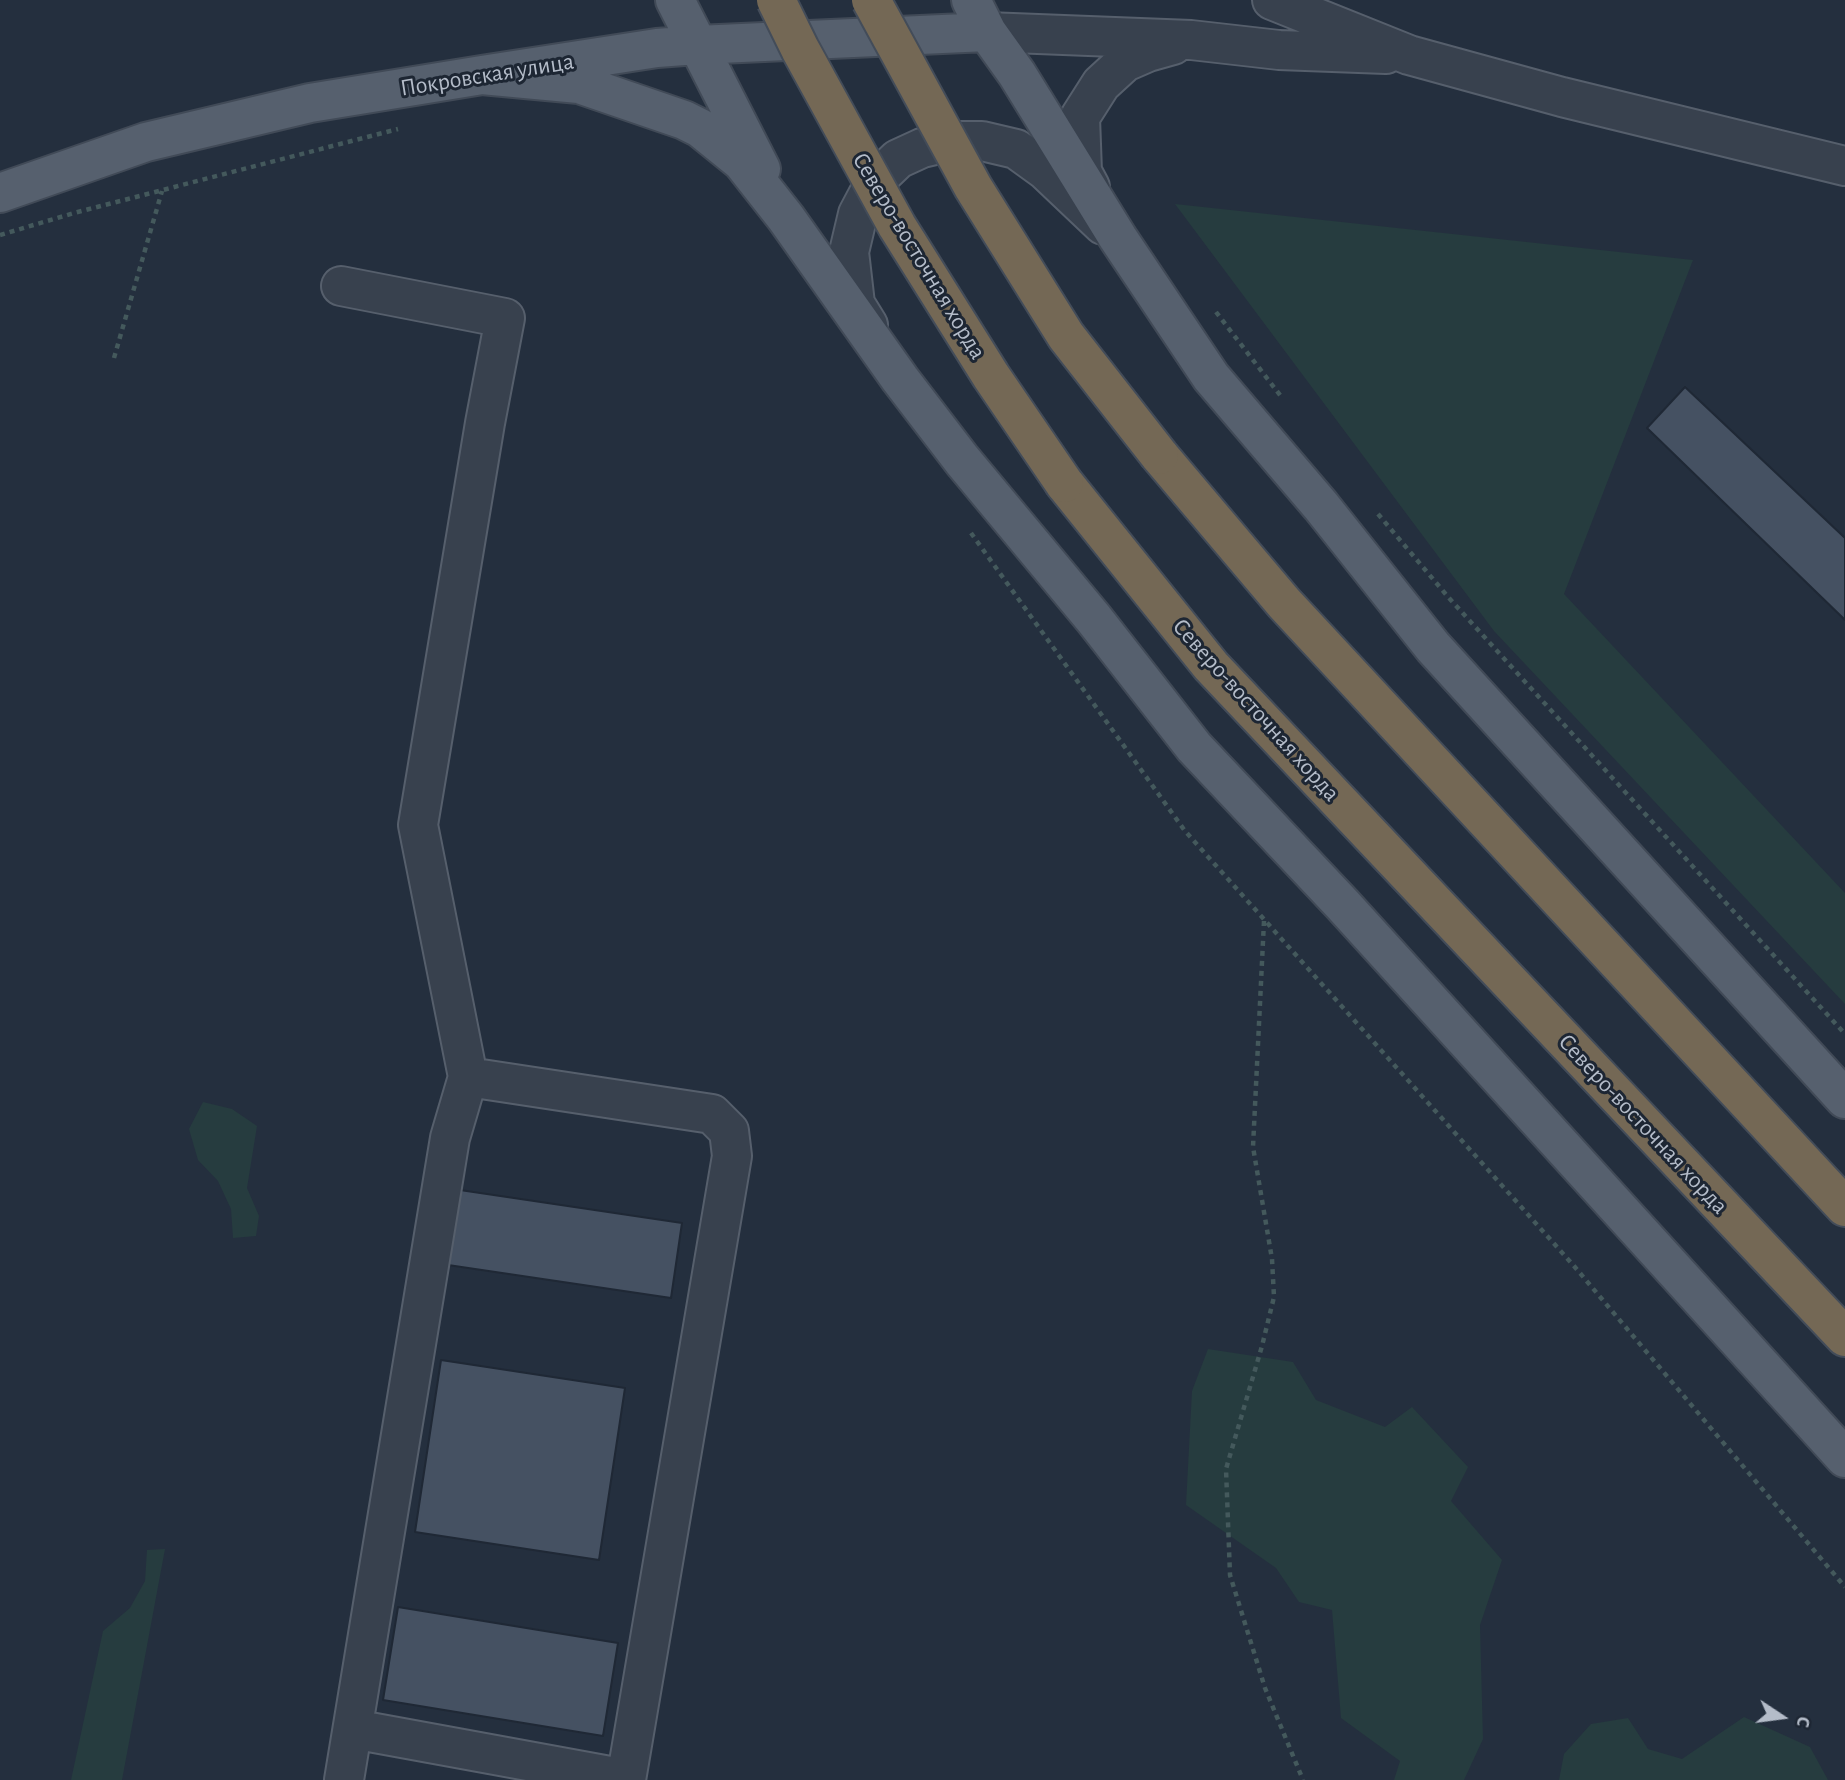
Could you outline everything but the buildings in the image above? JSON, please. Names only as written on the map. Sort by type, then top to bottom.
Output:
[{"type":"highway","name":"Северо-восточная хорда","points":[[776,0],[897,226],[991,376],[1064,483],[1211,666],[1845,1337]]},
{"type":"highway","points":[[871,0],[973,187],[1066,336],[1158,455],[1284,603],[1845,1207]]},
{"type":"main road","points":[[675,0],[786,218]]},
{"type":"main road","points":[[979,16],[1118,238],[1211,377],[1321,506],[1433,647],[1845,1098]]},
{"type":"main road","name":"Покровская улица","points":[[0,193],[146,142],[310,103],[657,48],[979,16]]},
{"type":"main road","points":[[482,75],[579,84],[684,120],[700,128],[742,162],[786,218],[900,379],[1194,747],[1343,905],[1845,1458]]},
{"type":"street","points":[[1272,0],[1409,55],[1562,97],[1845,166]]},
{"type":"street","points":[[979,16],[1279,50],[1409,55]]},
{"type":"street","points":[[1118,238],[1082,172],[1080,117],[1101,84],[1125,62],[1148,51],[1191,40]]},
{"type":"street","points":[[900,379],[855,304],[849,252],[858,214],[876,180],[898,159],[922,148],[952,141],[982,141],[1016,149],[1045,170],[1118,238]]},
{"type":"street","points":[[341,286],[505,318],[418,825],[468,1077],[450,1138],[344,1780]]},
{"type":"street","points":[[353,1729],[626,1779],[732,1156],[729,1131],[712,1114],[468,1077]]},
{"type":"path","points":[[0,235],[411,126]]},
{"type":"path","points":[[114,358],[163,190]]},
{"type":"path","points":[[1214,310],[1284,401]]},
{"type":"path","points":[[1371,505],[1449,598],[1845,1034]]},
{"type":"path","points":[[966,526],[1185,831],[1574,1266],[1845,1587]]},
{"type":"path","points":[[1265,920],[1257,1028],[1253,1147],[1272,1259],[1274,1297],[1226,1469],[1230,1575],[1265,1688],[1303,1780]]},
{"type":"green space","points":[[1175,204],[1693,260],[1564,594],[1845,893],[1845,1004],[1494,631]]},
{"type":"green space","points":[[203,1102],[232,1109],[257,1126],[247,1188],[259,1216],[256,1236],[233,1238],[231,1209],[218,1181],[198,1160],[189,1129]]},
{"type":"green space","points":[[1208,1349],[1293,1362],[1316,1400],[1385,1427],[1412,1407],[1468,1467],[1451,1501],[1502,1560],[1480,1625],[1483,1739],[1464,1780],[1394,1780],[1400,1761],[1341,1718],[1332,1610],[1299,1602],[1276,1568],[1186,1505],[1192,1391]]},
{"type":"green space","points":[[165,1549],[122,1780],[71,1780],[103,1631],[130,1608],[145,1581],[147,1550]]},
{"type":"green space","points":[[1744,1717],[1810,1747],[1828,1780],[1559,1780],[1564,1754],[1591,1724],[1628,1718],[1648,1749],[1682,1759]]}]
